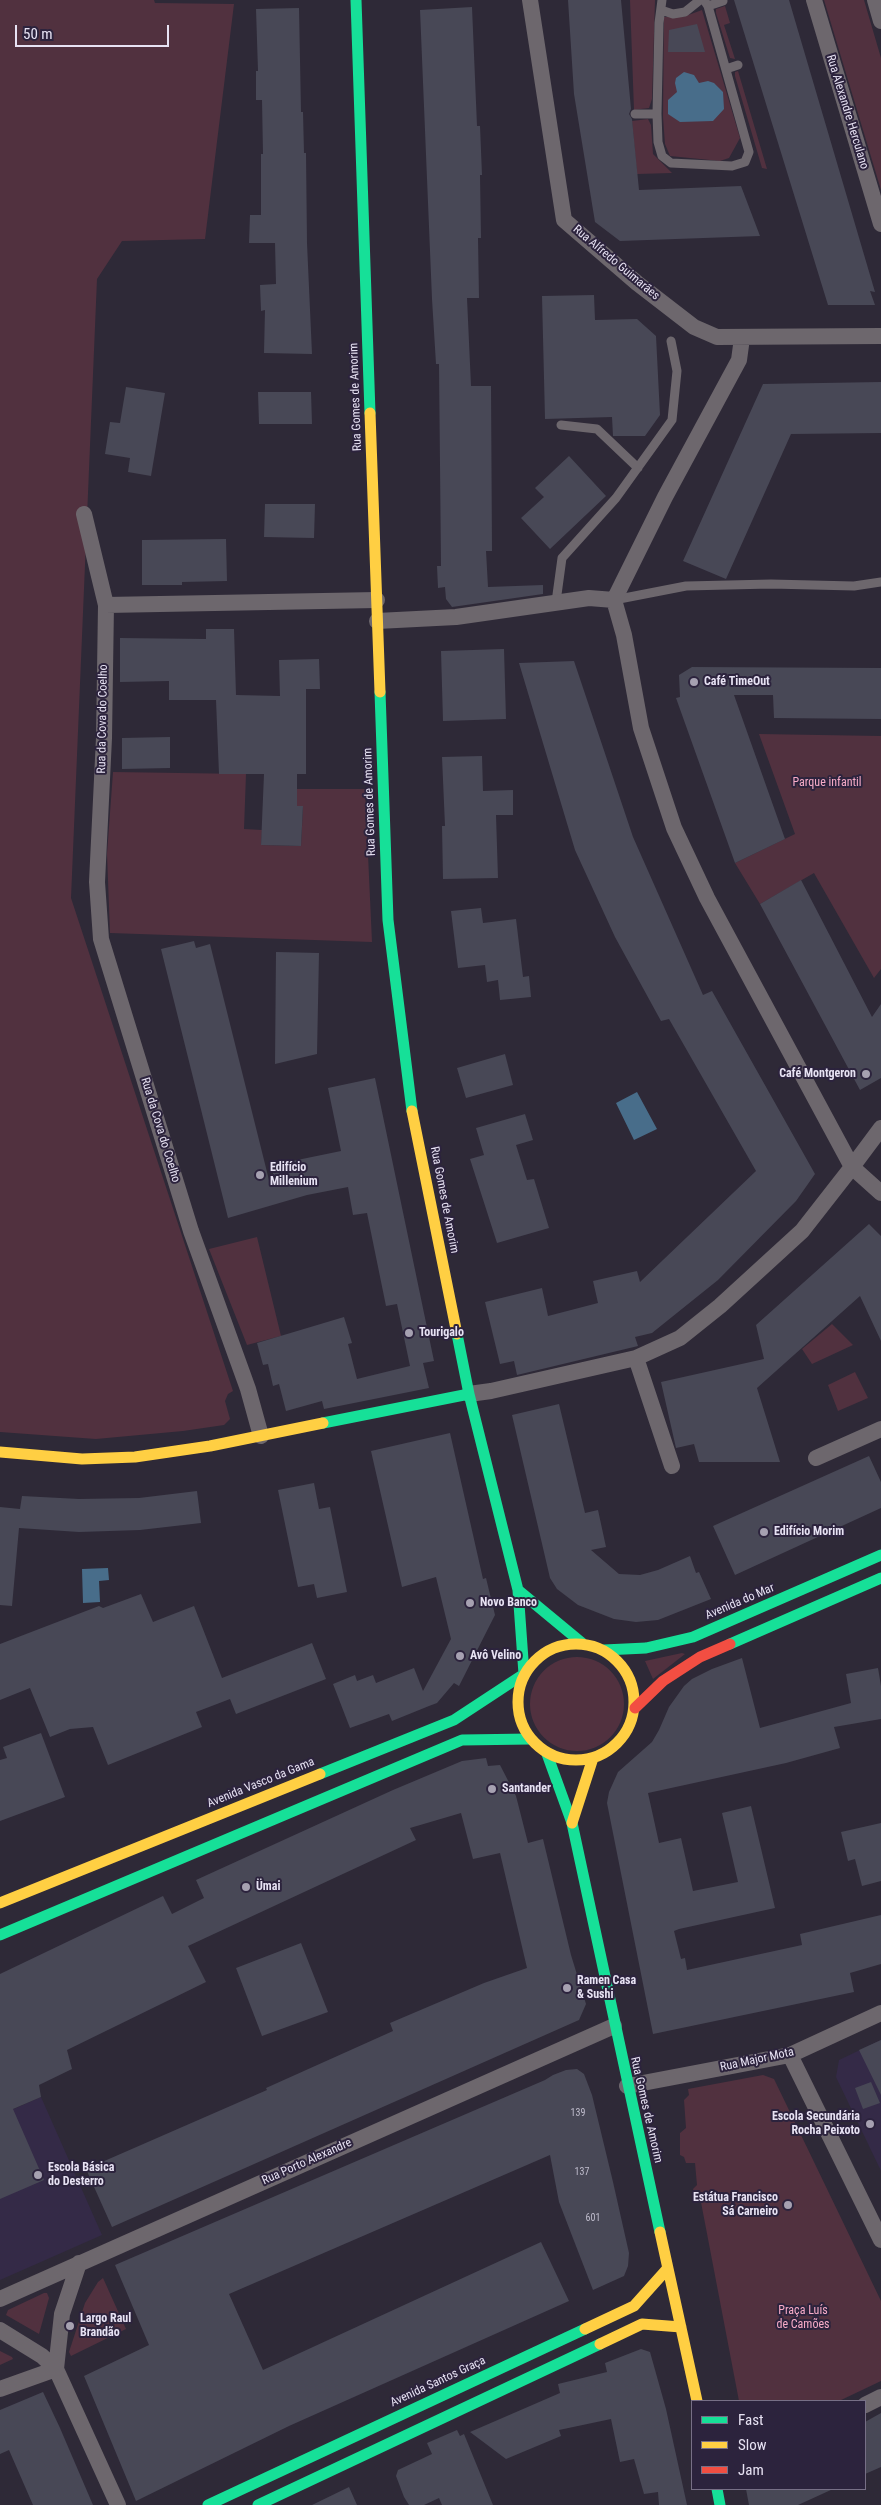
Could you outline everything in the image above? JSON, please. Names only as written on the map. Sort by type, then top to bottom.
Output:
[{"type":"main road","name":"Rua Gomes de Amorim","points":[[356,0],[390,939],[409,1096],[469,1394],[518,1590],[524,1674]]},
{"type":"main road","points":[[0,1452],[82,1459],[135,1457],[210,1446],[469,1394]]},
{"type":"main road","name":"Avenida do Mar","points":[[604,1650],[646,1648],[693,1637],[881,1555]]},
{"type":"main road","points":[[634,1708],[663,1681],[700,1657],[881,1578]]},
{"type":"main road","points":[[518,1590],[582,1643],[604,1650],[622,1665],[632,1685],[634,1708],[628,1730],[613,1748],[593,1758],[569,1761],[547,1754],[530,1739],[519,1719],[517,1696],[524,1674],[538,1656],[559,1645],[582,1643]]},
{"type":"main road","name":"Avenida Vasco da Gama","points":[[0,1903],[454,1720],[524,1674]]},
{"type":"main road","points":[[0,1935],[462,1740],[530,1739]]},
{"type":"main road","name":"Rua Gomes de Amorim","points":[[547,1754],[572,1823],[614,2026],[697,2400]]},
{"type":"main road","name":"Rua Gomes de Amorim","points":[[572,1823],[593,1758]]},
{"type":"main road","name":"Avenida Santos Graça","points":[[208,2505],[634,2306],[668,2268]]},
{"type":"main road","points":[[258,2505],[642,2324],[681,2327]]},
{"type":"main road","points":[[716,2490],[720,2505]]},
{"type":"street","name":"Rua Alfredo Guimarães","points":[[530,0],[564,220],[637,283],[694,327],[717,337],[881,336]]},
{"type":"street","name":"Rua Alexandre Herculano","points":[[814,0],[881,224]]},
{"type":"street","points":[[874,0],[881,21]]},
{"type":"street","points":[[742,338],[739,360],[665,498],[614,600],[624,635],[641,728],[674,828],[707,898],[753,986],[852,1167],[881,1193]]},
{"type":"street","name":"Rua da Cova do Coelho","points":[[84,514],[106,605],[104,738],[97,882],[101,939],[191,1231],[248,1389],[261,1436]]},
{"type":"street","points":[[377,621],[456,617],[590,598],[614,600]]},
{"type":"street","points":[[106,605],[377,600]]},
{"type":"street","points":[[469,1394],[491,1391],[636,1358],[680,1338],[720,1306],[802,1231],[881,1128]]},
{"type":"street","points":[[636,1358],[672,1466]]},
{"type":"street","points":[[816,1458],[881,1429]]},
{"type":"street","name":"Rua Major Mota","points":[[627,2086],[790,2056],[881,2013]]},
{"type":"street","name":"Rua Porto Alexandre","points":[[0,2299],[614,2026]]},
{"type":"street","points":[[790,2056],[881,2240]]},
{"type":"street","points":[[56,2368],[62,2314],[79,2263]]},
{"type":"street","points":[[0,2330],[42,2356],[56,2368],[118,2505]]},
{"type":"street","points":[[0,2389],[56,2368]]},
{"type":"street","points":[[866,2404],[881,2397]]},
{"type":"lane","points":[[662,0],[657,114],[658,142],[662,156],[671,163],[732,166],[745,162],[749,152],[726,69],[704,2]]},
{"type":"lane","points":[[661,10],[673,14],[685,12],[704,2],[722,1]]},
{"type":"lane","points":[[726,69],[738,65]]},
{"type":"lane","points":[[635,114],[657,114]]},
{"type":"lane","points":[[556,602],[562,558],[616,498],[672,420],[678,371],[671,341]]},
{"type":"lane","points":[[561,425],[597,430],[638,468]]},
{"type":"lane","points":[[614,600],[686,586],[771,584],[854,586],[881,582]]},
{"type":"shaded area","name":"Escola Secundária Rocha Peixoto","points":[[881,2040],[881,2171],[836,2077],[839,2060]]},
{"type":"shaded area","name":"Escola Básica do Desterro","points":[[41,2097],[102,2235],[0,2280],[0,2115]]},
{"type":"green space","points":[[0,0],[154,0],[155,3],[234,4],[205,239],[122,241],[97,279],[71,898],[233,1391],[228,1394],[225,1401],[230,1419],[224,1425],[183,1431],[96,1439],[0,1432]]},
{"type":"green space","points":[[630,0],[655,0],[652,99],[649,108],[634,110]]},
{"type":"green space","points":[[824,0],[864,0],[881,58],[881,190]]},
{"type":"green space","points":[[725,6],[730,23],[724,25],[735,59],[730,58],[716,13],[716,9]]},
{"type":"green space","points":[[702,10],[740,138],[729,158],[720,161],[670,156],[665,144],[663,117],[664,17],[683,17]]},
{"type":"green space","points":[[738,71],[767,169],[762,168],[735,76],[735,72]]},
{"type":"green space","points":[[648,119],[651,125],[653,154],[672,173],[637,174],[632,121]]},
{"type":"green space","name":"Parque infantil","points":[[759,734],[881,736],[881,969],[874,978],[814,873],[760,904],[735,863],[795,834]]},
{"type":"green space","points":[[113,772],[246,774],[244,829],[262,830],[261,845],[301,846],[303,807],[297,806],[292,789],[365,789],[372,942],[110,933],[107,854]]},
{"type":"green space","points":[[257,1237],[281,1336],[247,1345],[209,1249]]},
{"type":"green space","points":[[832,1324],[853,1345],[812,1364],[802,1349]]},
{"type":"green space","points":[[855,1372],[868,1398],[838,1411],[828,1385]]},
{"type":"green space","points":[[682,1653],[685,1654],[653,1679],[645,1661]]},
{"type":"green space","points":[[577,1657],[595,1660],[611,1670],[621,1686],[624,1704],[621,1722],[611,1738],[595,1748],[577,1751],[559,1748],[543,1738],[533,1722],[530,1704],[533,1686],[543,1670],[559,1660]]},
{"type":"green space","name":"Praça Luís de Camões","points":[[763,2075],[774,2079],[881,2301],[881,2381],[841,2400],[739,2400],[700,2197],[694,2195],[693,2189],[697,2185],[695,2163],[686,2163],[684,2157],[680,2155],[680,2133],[686,2128],[684,2100],[689,2095],[688,2089]]},
{"type":"green space","points":[[103,2278],[126,2329],[71,2356],[69,2352],[85,2303],[98,2282]]},
{"type":"green space","points":[[47,2293],[49,2298],[39,2334],[6,2315],[8,2310]]},
{"type":"green space","points":[[0,2351],[12,2357],[13,2359],[0,2365]]},
{"type":"water","points":[[684,72],[694,75],[699,83],[708,81],[714,83],[723,92],[724,109],[713,121],[680,122],[668,114],[668,100],[677,92],[676,78]]},
{"type":"water","points":[[637,1092],[657,1129],[634,1140],[616,1103]]},
{"type":"water","points":[[108,1568],[109,1580],[99,1581],[100,1602],[83,1603],[82,1569]]},
{"type":"building","points":[[568,0],[621,0],[631,109],[629,114],[632,119],[639,190],[741,186],[760,236],[620,241],[595,222],[574,94]]},
{"type":"building","points":[[734,0],[789,0],[875,292],[870,291],[875,305],[828,305]]},
{"type":"building","points":[[472,7],[477,126],[480,126],[482,175],[480,175],[481,238],[478,238],[479,298],[467,298],[471,386],[491,386],[492,551],[486,551],[488,587],[543,585],[543,594],[452,607],[446,599],[445,587],[438,588],[437,566],[441,566],[439,364],[436,364],[432,299],[420,10]]},
{"type":"building","points":[[299,8],[301,112],[303,112],[304,153],[306,153],[307,243],[312,354],[264,353],[265,310],[261,311],[260,285],[276,284],[275,243],[249,243],[250,215],[261,215],[261,154],[263,154],[262,100],[256,100],[256,71],[258,71],[256,9]]},
{"type":"building","points":[[697,24],[705,52],[668,52],[669,30]]},
{"type":"building","points":[[594,295],[595,320],[637,319],[656,336],[660,415],[645,436],[613,436],[612,417],[545,419],[542,296]]},
{"type":"building","points":[[881,382],[881,433],[791,434],[726,579],[683,561],[763,384]]},
{"type":"building","points":[[126,387],[165,393],[151,476],[128,472],[130,458],[105,454],[110,422],[120,423]]},
{"type":"building","points":[[258,392],[311,392],[312,424],[259,424]]},
{"type":"building","points":[[569,456],[606,496],[550,549],[521,518],[544,497],[535,488]]},
{"type":"building","points":[[265,504],[315,504],[314,538],[264,537]]},
{"type":"building","points":[[226,539],[227,581],[182,582],[182,585],[142,585],[142,540]]},
{"type":"building","points":[[206,629],[234,629],[236,695],[280,696],[279,660],[319,659],[320,689],[306,689],[306,774],[297,774],[297,806],[303,806],[301,846],[261,845],[264,774],[219,774],[216,700],[169,700],[169,681],[120,682],[120,638],[206,639]]},
{"type":"building","points":[[504,649],[506,719],[443,721],[441,651]]},
{"type":"building","points":[[574,661],[633,837],[703,995],[712,991],[815,1174],[796,1201],[718,1280],[652,1333],[635,1337],[638,1346],[517,1375],[514,1361],[500,1364],[485,1302],[542,1288],[548,1316],[598,1303],[593,1281],[637,1271],[640,1282],[756,1171],[669,1019],[661,1021],[615,937],[575,850],[519,663]]},
{"type":"building","points":[[692,667],[881,668],[881,719],[774,718],[773,695],[734,695],[785,839],[735,863],[676,698],[680,697],[679,675]]},
{"type":"building","points":[[170,737],[170,768],[122,769],[122,738]]},
{"type":"building","points":[[482,756],[483,791],[513,790],[513,815],[496,815],[498,878],[443,879],[442,826],[445,826],[442,757]]},
{"type":"building","points":[[801,880],[872,1017],[881,1004],[881,1078],[860,1090],[760,904]]},
{"type":"building","points":[[481,908],[483,923],[516,919],[523,977],[529,976],[531,997],[500,1000],[498,980],[487,982],[485,965],[458,968],[451,911]]},
{"type":"building","points":[[194,941],[196,948],[210,944],[270,1184],[273,1183],[273,1165],[341,1151],[328,1088],[375,1078],[434,1361],[423,1363],[429,1388],[324,1409],[322,1401],[286,1411],[279,1384],[273,1386],[268,1364],[263,1365],[257,1343],[344,1317],[352,1343],[348,1344],[357,1379],[410,1366],[397,1304],[386,1306],[367,1213],[353,1215],[348,1187],[307,1195],[228,1218],[161,949]]},
{"type":"building","points":[[276,952],[319,953],[317,1054],[275,1064]]},
{"type":"building","points":[[505,1054],[513,1085],[466,1098],[457,1068]]},
{"type":"building","points":[[525,1114],[533,1140],[516,1145],[527,1180],[534,1179],[549,1228],[497,1243],[470,1159],[484,1155],[476,1128]]},
{"type":"building","points":[[869,1224],[881,1236],[881,1341],[860,1296],[757,1388],[780,1462],[699,1462],[694,1444],[676,1448],[661,1382],[764,1359],[756,1325]]},
{"type":"building","points":[[559,1404],[585,1513],[598,1510],[606,1547],[591,1550],[619,1574],[640,1575],[658,1570],[690,1556],[696,1573],[699,1572],[711,1599],[658,1620],[636,1622],[614,1619],[578,1605],[557,1589],[550,1578],[512,1415]]},
{"type":"building","points":[[450,1433],[483,1579],[486,1578],[495,1615],[459,1686],[454,1683],[437,1703],[392,1721],[389,1714],[350,1728],[333,1684],[355,1675],[357,1681],[373,1675],[376,1683],[414,1668],[423,1691],[451,1639],[436,1577],[402,1587],[371,1451]]},
{"type":"building","points":[[869,1456],[881,1482],[881,1508],[735,1575],[713,1526]]},
{"type":"building","points":[[314,1483],[319,1509],[330,1507],[347,1592],[317,1598],[314,1584],[298,1587],[278,1490]]},
{"type":"building","points":[[197,1491],[201,1523],[140,1530],[79,1532],[19,1528],[12,1606],[0,1605],[0,1507],[20,1509],[22,1496],[79,1499],[139,1498]]},
{"type":"building","points":[[141,1594],[153,1622],[194,1606],[222,1678],[312,1643],[326,1679],[236,1714],[230,1699],[196,1712],[202,1727],[108,1765],[93,1727],[70,1729],[50,1737],[30,1688],[0,1700],[0,1644],[99,1606],[103,1608]]},
{"type":"building","points":[[742,1658],[760,1728],[851,1703],[846,1674],[878,1668],[881,1686],[881,1719],[834,1727],[840,1748],[786,1763],[648,1793],[659,1843],[681,1838],[693,1891],[738,1882],[722,1813],[751,1806],[775,1908],[674,1931],[681,1959],[685,1958],[687,1970],[802,1945],[800,1934],[881,1915],[881,1964],[850,1973],[854,1992],[653,2034],[607,1803],[609,1792],[618,1772],[652,1742],[669,1707],[684,1686],[692,1679],[712,1669]]},
{"type":"building","points":[[41,1733],[65,1797],[0,1821],[0,1760],[7,1758],[3,1747]]},
{"type":"building","points":[[486,1758],[488,1766],[500,1765],[516,1796],[528,1843],[543,1839],[571,1955],[586,2004],[579,2020],[112,2227],[86,2169],[267,2090],[266,2088],[393,2031],[390,2023],[484,1983],[527,1968],[500,1853],[473,1859],[461,1813],[410,1828],[416,1840],[188,1946],[206,1982],[67,2050],[72,2069],[39,2085],[41,2097],[13,2109],[44,2180],[0,2199],[0,1974],[163,1896],[172,1914],[204,1898],[196,1880],[393,1790],[462,1761]]},
{"type":"building","points":[[881,1823],[881,1881],[862,1886],[855,1859],[848,1861],[841,1832]]},
{"type":"building","points":[[301,1943],[328,2012],[262,2036],[236,1968]]},
{"type":"building","points":[[881,2040],[881,2095],[859,2050]]},
{"type":"building","points":[[577,2069],[584,2074],[592,2095],[613,2182],[629,2253],[628,2266],[624,2276],[593,2290],[559,2202],[550,2155],[229,2294],[263,2370],[541,2242],[569,2301],[289,2426],[136,2501],[84,2376],[149,2345],[115,2265],[553,2075],[566,2070]]},
{"type":"building","points":[[871,2082],[880,2103],[863,2109],[855,2088]]},
{"type":"building","points":[[641,2349],[650,2352],[666,2409],[687,2505],[659,2505],[658,2492],[644,2494],[634,2459],[620,2462],[611,2419],[559,2430],[561,2436],[506,2459],[470,2432],[560,2393],[558,2384],[607,2372],[605,2363]]},
{"type":"building","points":[[43,2392],[93,2505],[33,2505],[9,2450],[0,2454],[0,2410]]},
{"type":"building","points":[[881,2413],[881,2467],[866,2474],[866,2421]]},
{"type":"building","points":[[457,2430],[460,2436],[464,2434],[493,2505],[442,2505],[439,2498],[424,2505],[409,2505],[396,2476],[398,2470],[432,2454],[427,2443]]},
{"type":"building","points":[[349,2487],[357,2505],[312,2505]]},
{"type":"building","points":[[746,2490],[831,2490],[798,2505],[749,2505]]},
{"type":"traffic: fast","points":[[356,0],[370,413]]},
{"type":"traffic: fast","points":[[380,692],[388,920],[412,1111]]},
{"type":"traffic: fast","points":[[457,1334],[469,1394],[518,1590],[524,1674]]},
{"type":"traffic: fast","points":[[323,1423],[469,1394]]},
{"type":"traffic: fast","points":[[604,1650],[646,1648],[693,1637],[881,1555]]},
{"type":"traffic: fast","points":[[730,1644],[881,1578]]},
{"type":"traffic: fast","points":[[518,1590],[582,1643]]},
{"type":"traffic: fast","points":[[320,1774],[454,1720],[524,1674]]},
{"type":"traffic: fast","points":[[0,1935],[462,1740],[530,1739]]},
{"type":"traffic: fast","points":[[547,1754],[572,1823],[660,2232]]},
{"type":"traffic: fast","points":[[208,2505],[585,2329]]},
{"type":"traffic: fast","points":[[258,2505],[600,2344]]},
{"type":"traffic: fast","points":[[717,2490],[720,2505]]},
{"type":"traffic: slow","points":[[370,413],[380,692]]},
{"type":"traffic: slow","points":[[412,1111],[457,1334]]},
{"type":"traffic: slow","points":[[0,1452],[82,1459],[135,1457],[210,1446],[323,1423]]},
{"type":"traffic: slow","points":[[576,1644],[598,1648],[608,1653],[617,1661],[625,1670],[630,1680],[634,1702],[630,1724],[625,1734],[617,1743],[608,1751],[598,1756],[576,1760],[554,1756],[544,1751],[535,1743],[527,1734],[522,1724],[518,1702],[522,1680],[527,1670],[535,1661],[544,1653],[554,1648],[576,1644]]},
{"type":"traffic: slow","points":[[572,1823],[593,1758]]},
{"type":"traffic: slow","points":[[0,1903],[320,1774]]},
{"type":"traffic: slow","points":[[660,2232],[697,2400]]},
{"type":"traffic: slow","points":[[585,2329],[634,2306],[668,2268]]},
{"type":"traffic: slow","points":[[600,2344],[642,2324],[681,2327]]},
{"type":"traffic: jam","points":[[635,1708],[663,1681],[700,1657],[730,1644]]},
{"type":"place","name":"Café TimeOut","points":[[694,682]]},
{"type":"place","name":"Café Montgeron","points":[[866,1074]]},
{"type":"place","name":"Edifício Millenium","points":[[260,1175]]},
{"type":"place","name":"Tourigalo","points":[[409,1333]]},
{"type":"place","name":"Edifício Morim","points":[[764,1532]]},
{"type":"place","name":"Novo Banco","points":[[470,1603]]},
{"type":"place","name":"Avô Velino","points":[[460,1656]]},
{"type":"place","name":"Santander","points":[[492,1789]]},
{"type":"place","name":"Ümai","points":[[246,1887]]},
{"type":"place","name":"Ramen Casa & Sushi","points":[[567,1988]]},
{"type":"place","name":"Escola Secundária Rocha Peixoto","points":[[870,2124]]},
{"type":"place","name":"Escola Básica do Desterro","points":[[38,2175]]},
{"type":"place","name":"Estátua Francisco Sá Carneiro","points":[[788,2205]]},
{"type":"place","name":"Largo Raul Brandão","points":[[70,2326]]}]
